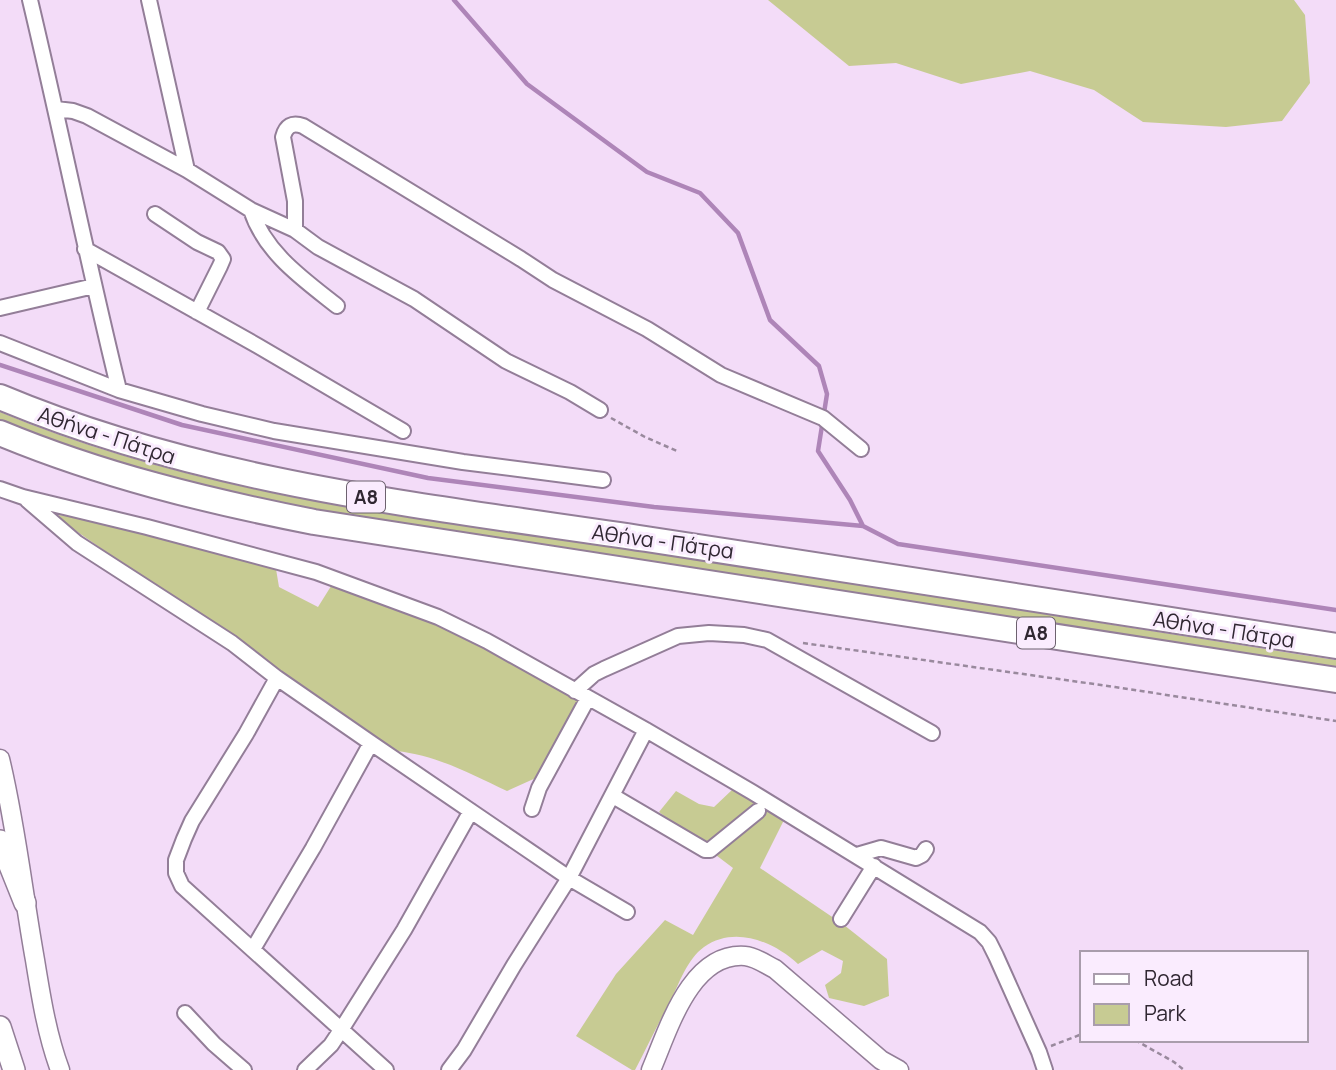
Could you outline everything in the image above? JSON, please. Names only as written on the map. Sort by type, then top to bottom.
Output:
[{"type":"highway","name":"Αθήνα - Πάτρα","points":[[0,397],[62,422],[190,461],[340,493],[1336,646]]},
{"type":"highway","name":"Αθήνα - Πάτρα","points":[[0,433],[62,457],[181,493],[258,511],[345,527],[1336,680]]},
{"type":"main road","points":[[0,841],[25,903]]},
{"type":"main road","points":[[0,1027],[14,1070]]},
{"type":"street","points":[[30,0],[119,390]]},
{"type":"street","points":[[149,0],[187,170]]},
{"type":"street","points":[[56,109],[88,116],[187,170],[251,210],[295,230],[318,247],[414,299],[506,360],[600,410]]},
{"type":"street","points":[[295,230],[295,201],[283,137],[285,130],[296,123],[553,280],[621,314],[721,375],[823,418],[861,450]]},
{"type":"street","points":[[251,210],[267,244],[337,306]]},
{"type":"street","points":[[155,214],[222,256],[220,266],[197,312]]},
{"type":"street","points":[[85,249],[403,431]]},
{"type":"street","points":[[0,308],[94,286]]},
{"type":"street","points":[[0,343],[119,390],[274,431],[463,462],[603,480]]},
{"type":"street","points":[[0,489],[316,572],[438,617],[487,641],[646,730],[857,855],[980,932],[996,956],[1045,1070]]},
{"type":"street","points":[[23,497],[77,543],[232,643],[371,743],[569,878],[627,912]]},
{"type":"street","points":[[532,809],[581,694],[594,674],[678,636],[709,633],[744,635],[767,640],[932,733]]},
{"type":"street","points":[[278,678],[192,821],[176,860],[176,873],[182,886],[386,1070]]},
{"type":"street","points":[[449,1070],[464,1050],[569,878],[646,730]]},
{"type":"street","points":[[253,949],[371,743]]},
{"type":"street","points":[[0,759],[46,1017],[60,1070]]},
{"type":"street","points":[[613,796],[705,850],[710,850],[758,811]]},
{"type":"street","points":[[305,1070],[331,1045],[341,1030],[404,930],[471,811]]},
{"type":"street","points":[[857,855],[881,848],[916,858],[926,849]]},
{"type":"street","points":[[841,919],[874,866]]},
{"type":"street","points":[[651,1070],[679,1003],[693,983],[706,968],[723,959],[743,956],[775,969],[881,1060],[899,1070]]},
{"type":"street","points":[[185,1013],[214,1044],[244,1070]]},
{"type":"path","points":[[600,410],[622,425],[677,451]]},
{"type":"path","points":[[767,640],[1115,687],[1336,721]]},
{"type":"path","points":[[1039,1052],[1080,1035]]},
{"type":"path","points":[[1139,1042],[1184,1070]]},
{"type":"green space","points":[[768,0],[1294,0],[1305,15],[1310,83],[1282,121],[1226,127],[1143,122],[1094,90],[1030,71],[961,84],[896,63],[849,66]]},
{"type":"green space","points":[[0,412],[78,441],[157,465],[318,502],[1336,660],[1336,667],[315,509],[184,481],[87,452],[0,420]]},
{"type":"green space","points":[[59,515],[92,518],[276,569],[279,587],[318,607],[333,583],[426,617],[514,661],[579,701],[538,777],[507,791],[439,761],[396,751],[59,519]]},
{"type":"green space","points":[[733,789],[784,820],[760,868],[844,925],[887,959],[889,996],[864,1006],[829,998],[825,985],[841,973],[843,961],[822,950],[798,964],[766,943],[728,937],[704,947],[688,965],[635,1070],[632,1070],[576,1036],[616,974],[665,920],[693,935],[733,868],[659,812],[676,791],[699,804],[714,807]]},
{"type":"waterway","points":[[454,0],[527,84],[647,172],[700,193],[738,233],[770,320],[819,366],[827,394],[818,451],[850,500],[863,526]]},
{"type":"waterway","points":[[0,365],[182,425],[428,478],[654,507],[863,526],[898,544],[1336,610]]}]
